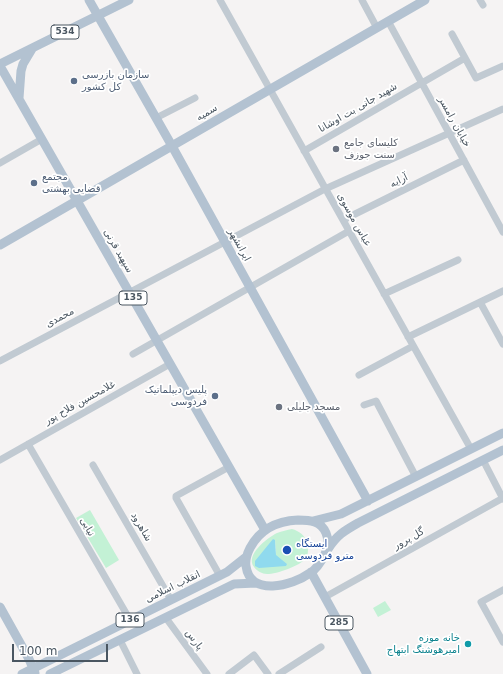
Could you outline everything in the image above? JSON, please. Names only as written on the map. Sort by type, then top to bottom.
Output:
[{"type":"main road","name":"ایرانشهر","points":[[89,0],[172,146],[368,501]]},
{"type":"main road","name":"534","points":[[0,65],[129,0]]},
{"type":"main road","name":"سمیه","points":[[0,245],[425,0]]},
{"type":"main road","points":[[19,99],[21,71],[23,64],[32,48]]},
{"type":"main road","name":"سپهبد قرنی","points":[[0,65],[265,530]]},
{"type":"main road","points":[[503,433],[341,514],[313,521],[288,521],[274,525],[265,530],[254,542],[246,557],[247,571],[250,577],[256,582],[268,586],[280,585],[297,580],[311,572],[321,561],[335,539],[344,531],[503,450]]},
{"type":"main road","points":[[313,521],[319,524],[325,532],[328,541],[326,552]]},
{"type":"main road","name":"انقلاب اسلامی","points":[[22,674],[34,671],[130,620],[220,576],[246,557]]},
{"type":"main road","name":"285","points":[[311,572],[367,674]]},
{"type":"main road","name":"136","points":[[50,674],[234,584],[256,582]]},
{"type":"main road","points":[[0,607],[34,671]]},
{"type":"street","name":"عباس موسوی","points":[[220,0],[471,449]]},
{"type":"street","points":[[362,0],[377,28]]},
{"type":"street","name":"خیابان رامسر","points":[[388,21],[503,232]]},
{"type":"street","points":[[452,34],[476,78],[503,66]]},
{"type":"street","name":"شهید جانی بت اوشانا","points":[[304,151],[465,58]]},
{"type":"street","points":[[156,118],[195,98]]},
{"type":"street","name":"محمدی","points":[[0,361],[325,189],[503,109]]},
{"type":"street","points":[[0,163],[42,140]]},
{"type":"street","name":"آرایه","points":[[343,220],[464,160]]},
{"type":"street","points":[[133,354],[349,231]]},
{"type":"street","points":[[384,294],[458,260]]},
{"type":"street","points":[[408,337],[503,291]]},
{"type":"street","points":[[480,302],[503,344]]},
{"type":"street","points":[[359,375],[413,346]]},
{"type":"street","name":"غلامحسین فلاح‌ پور","points":[[0,460],[170,364]]},
{"type":"street","points":[[364,405],[376,400],[416,477]]},
{"type":"street","name":"نیایی","points":[[28,444],[130,620]]},
{"type":"street","points":[[483,460],[503,498]]},
{"type":"street","name":"شاهرود","points":[[93,465],[171,600]]},
{"type":"street","points":[[220,576],[176,496],[229,467]]},
{"type":"street","name":"گل پرور","points":[[325,597],[503,498]]},
{"type":"street","points":[[503,590],[481,602],[503,642]]},
{"type":"street","name":"پارس","points":[[166,618],[207,674]]},
{"type":"street","points":[[120,640],[136,674]]},
{"type":"street","points":[[280,674],[322,647]]},
{"type":"street","points":[[228,674],[254,655],[268,674]]},
{"type":"green space","points":[[90,510],[119,560],[106,568],[76,518]]},
{"type":"green space","points":[[292,529],[299,532],[305,538],[308,549],[306,558],[294,567],[276,573],[265,574],[257,570],[252,562],[252,557],[258,547],[277,533]],"holes":[[[275,540],[276,555],[255,566]]]},
{"type":"green space","points":[[385,601],[391,610],[378,617],[373,608]]},
{"type":"water","points":[[273,539],[275,540],[276,555],[287,564],[286,566],[259,568],[255,566],[255,561]]},
{"type":"place","name":"سازمان بازرسی کل کشور","points":[[74,81]]},
{"type":"place","name":"کلیسای جامع سنت جوزف","points":[[336,149]]},
{"type":"place","name":"مجتمع قضایی بهشتی","points":[[34,183]]},
{"type":"place","name":"پلیس دیپلماتیک فردوسی","points":[[215,396]]},
{"type":"place","name":"مسجد جلیلی","points":[[279,407]]},
{"type":"place","name":"ایستگاه مترو فردوسی","points":[[287,550]]},
{"type":"place","name":"خانه موزه امیرهوشنگ ابتهاج","points":[[468,644]]}]
